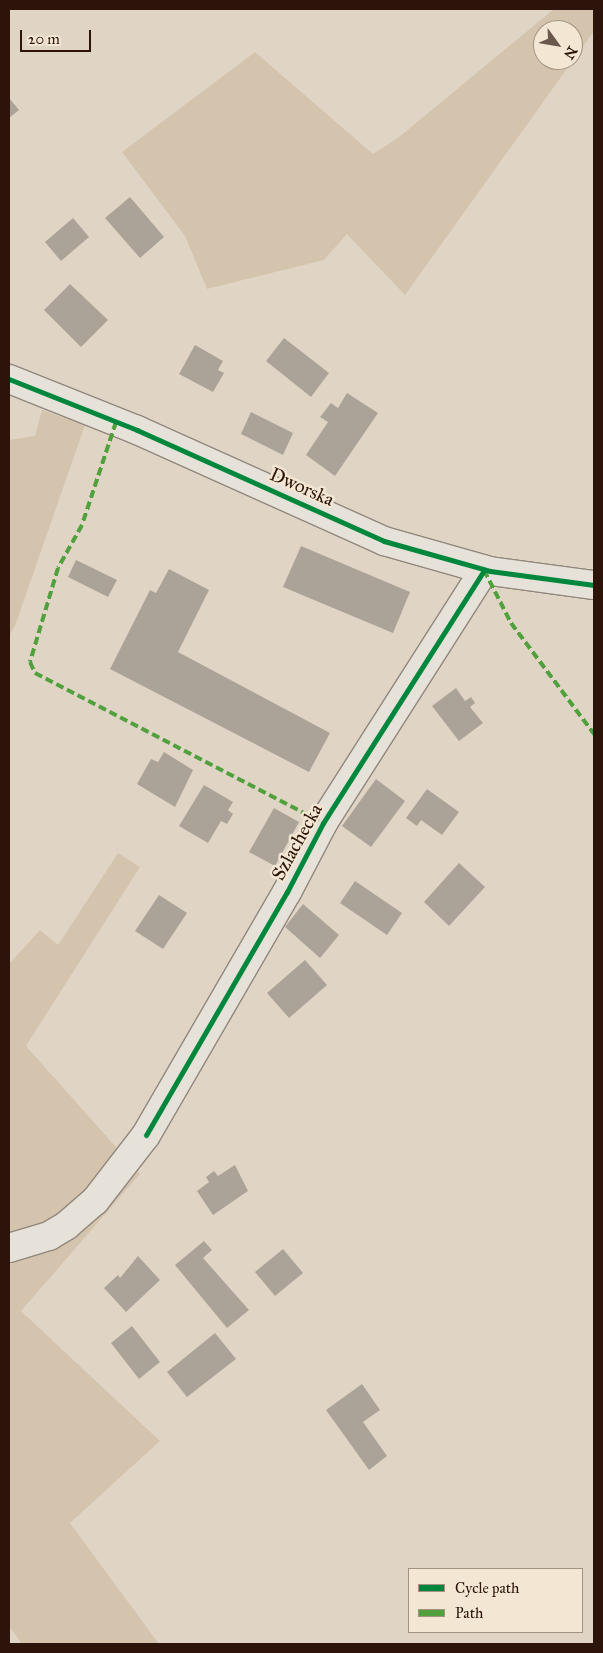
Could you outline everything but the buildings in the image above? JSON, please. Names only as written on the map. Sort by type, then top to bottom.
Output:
[{"type":"street","name":"Dworska","points":[[9,379],[138,430],[384,540],[484,570],[594,585]]},
{"type":"street","name":"Szlachecka","points":[[9,1248],[49,1236],[67,1225],[95,1201],[146,1135],[287,892],[323,823],[484,570]]},
{"type":"shaded area","points":[[554,9],[594,9],[594,31],[583,46],[583,20],[541,20]]},
{"type":"shaded area","points":[[533,26],[533,70],[566,70],[405,295],[347,234],[324,260],[207,289],[185,236],[122,152],[255,52],[373,154],[399,137]]},
{"type":"shaded area","points":[[42,410],[85,425],[15,626],[9,636],[9,440],[35,436]]},
{"type":"shaded area","points":[[118,853],[140,867],[26,1046],[140,1174],[21,1311],[160,1441],[70,1523],[159,1644],[22,1644],[9,1626],[9,964],[40,930],[58,945]]},
{"type":"marked path","points":[[116,422],[82,525],[58,568],[30,662],[35,673],[323,823]]},
{"type":"marked path","points":[[484,570],[511,623],[594,734]]},
{"type":"cycle path","points":[[9,379],[137,430],[384,541],[490,571],[594,585]]},
{"type":"cycle path","points":[[146,1135],[287,892],[323,823],[484,570]]}]
